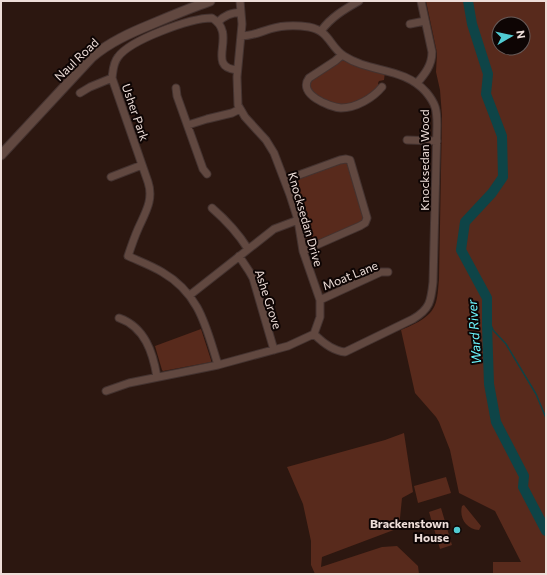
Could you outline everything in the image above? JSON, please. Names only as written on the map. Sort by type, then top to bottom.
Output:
[{"type":"main road","name":"Naul Road","points":[[1,155],[92,57],[104,48],[116,40],[210,1]]},
{"type":"street","points":[[188,125],[232,113],[240,109],[237,100],[237,70],[241,36],[240,1]]},
{"type":"street","points":[[241,36],[252,35],[271,28],[289,25],[321,31],[343,10],[359,1]]},
{"type":"street","points":[[417,83],[427,71],[432,59],[432,52],[421,1]]},
{"type":"street","points":[[237,70],[228,69],[223,64],[221,56],[223,35],[221,26],[218,22],[228,14],[241,12]]},
{"type":"street","name":"Usher Park","points":[[190,295],[164,273],[128,256],[138,229],[146,213],[150,199],[150,189],[112,78],[118,57],[133,45],[189,21],[212,18],[218,22]]},
{"type":"street","points":[[410,24],[426,21]]},
{"type":"street","name":"Knocksedan Wood","points":[[314,334],[328,346],[345,352],[413,319],[420,315],[428,307],[433,282],[437,141],[437,115],[434,102],[417,83],[395,72],[357,62],[342,55],[321,31]]},
{"type":"street","points":[[342,55],[306,81],[306,86],[310,93],[329,106],[346,107],[358,104],[377,93],[382,87]]},
{"type":"street","points":[[80,93],[112,78]]},
{"type":"street","points":[[176,88],[177,96],[202,169],[207,174]]},
{"type":"street","name":"Knocksedan Drive","points":[[240,109],[266,140],[274,154],[285,180],[298,220],[303,251],[320,300],[320,317],[314,334]]},
{"type":"street","points":[[407,140],[437,141]]},
{"type":"street","points":[[285,180],[340,160],[350,160],[367,218],[365,223],[360,226],[303,251]]},
{"type":"street","points":[[111,177],[142,165]]},
{"type":"street","points":[[212,208],[238,233],[248,249]]},
{"type":"street","points":[[218,365],[203,319],[190,295],[274,229],[298,220]]},
{"type":"street","name":"Ashe Grove","points":[[239,256],[251,274],[274,350]]},
{"type":"street","name":"Moat Lane","points":[[320,300],[381,272],[388,272]]},
{"type":"street","points":[[119,318],[131,324],[144,337],[152,352],[157,377]]},
{"type":"street","points":[[106,391],[121,385],[218,365],[274,350],[299,342],[314,334]]},
{"type":"shaded area","points":[[426,1],[546,1],[546,574],[493,574],[493,562],[521,562],[495,511],[459,493],[450,450],[439,422],[415,393],[401,330],[421,320],[433,310],[438,293],[442,116],[440,90],[436,72],[437,53]]},
{"type":"shaded area","points":[[342,59],[385,72],[384,80],[379,81],[378,83],[380,89],[355,102],[339,105],[330,103],[314,93],[309,86],[311,80]]},
{"type":"shaded area","points":[[345,162],[348,163],[364,217],[363,221],[305,245],[289,182]]},
{"type":"shaded area","points":[[201,329],[211,362],[163,371],[155,346]]},
{"type":"shaded area","points":[[404,433],[413,492],[402,498],[399,528],[322,557],[321,567],[382,547],[397,546],[418,566],[419,574],[315,574],[311,565],[311,541],[303,504],[287,467],[385,440]]},
{"type":"shaded area","points":[[446,477],[451,493],[418,503],[414,486]]},
{"type":"shaded area","points":[[464,505],[481,526],[479,530],[470,528],[464,522],[461,510],[462,506]]},
{"type":"shaded area","points":[[441,508],[452,545],[440,549],[429,512]]},
{"type":"waterway","name":"Ward River","points":[[468,1],[472,24],[488,74],[486,94],[502,136],[503,177],[492,193],[465,222],[461,250],[487,298],[489,384],[496,422],[524,476],[523,487],[546,531]]},
{"type":"waterway","points":[[487,315],[493,330],[506,344],[536,394],[546,418]]},
{"type":"place","name":"Brackenstown House","points":[[457,530]]}]
